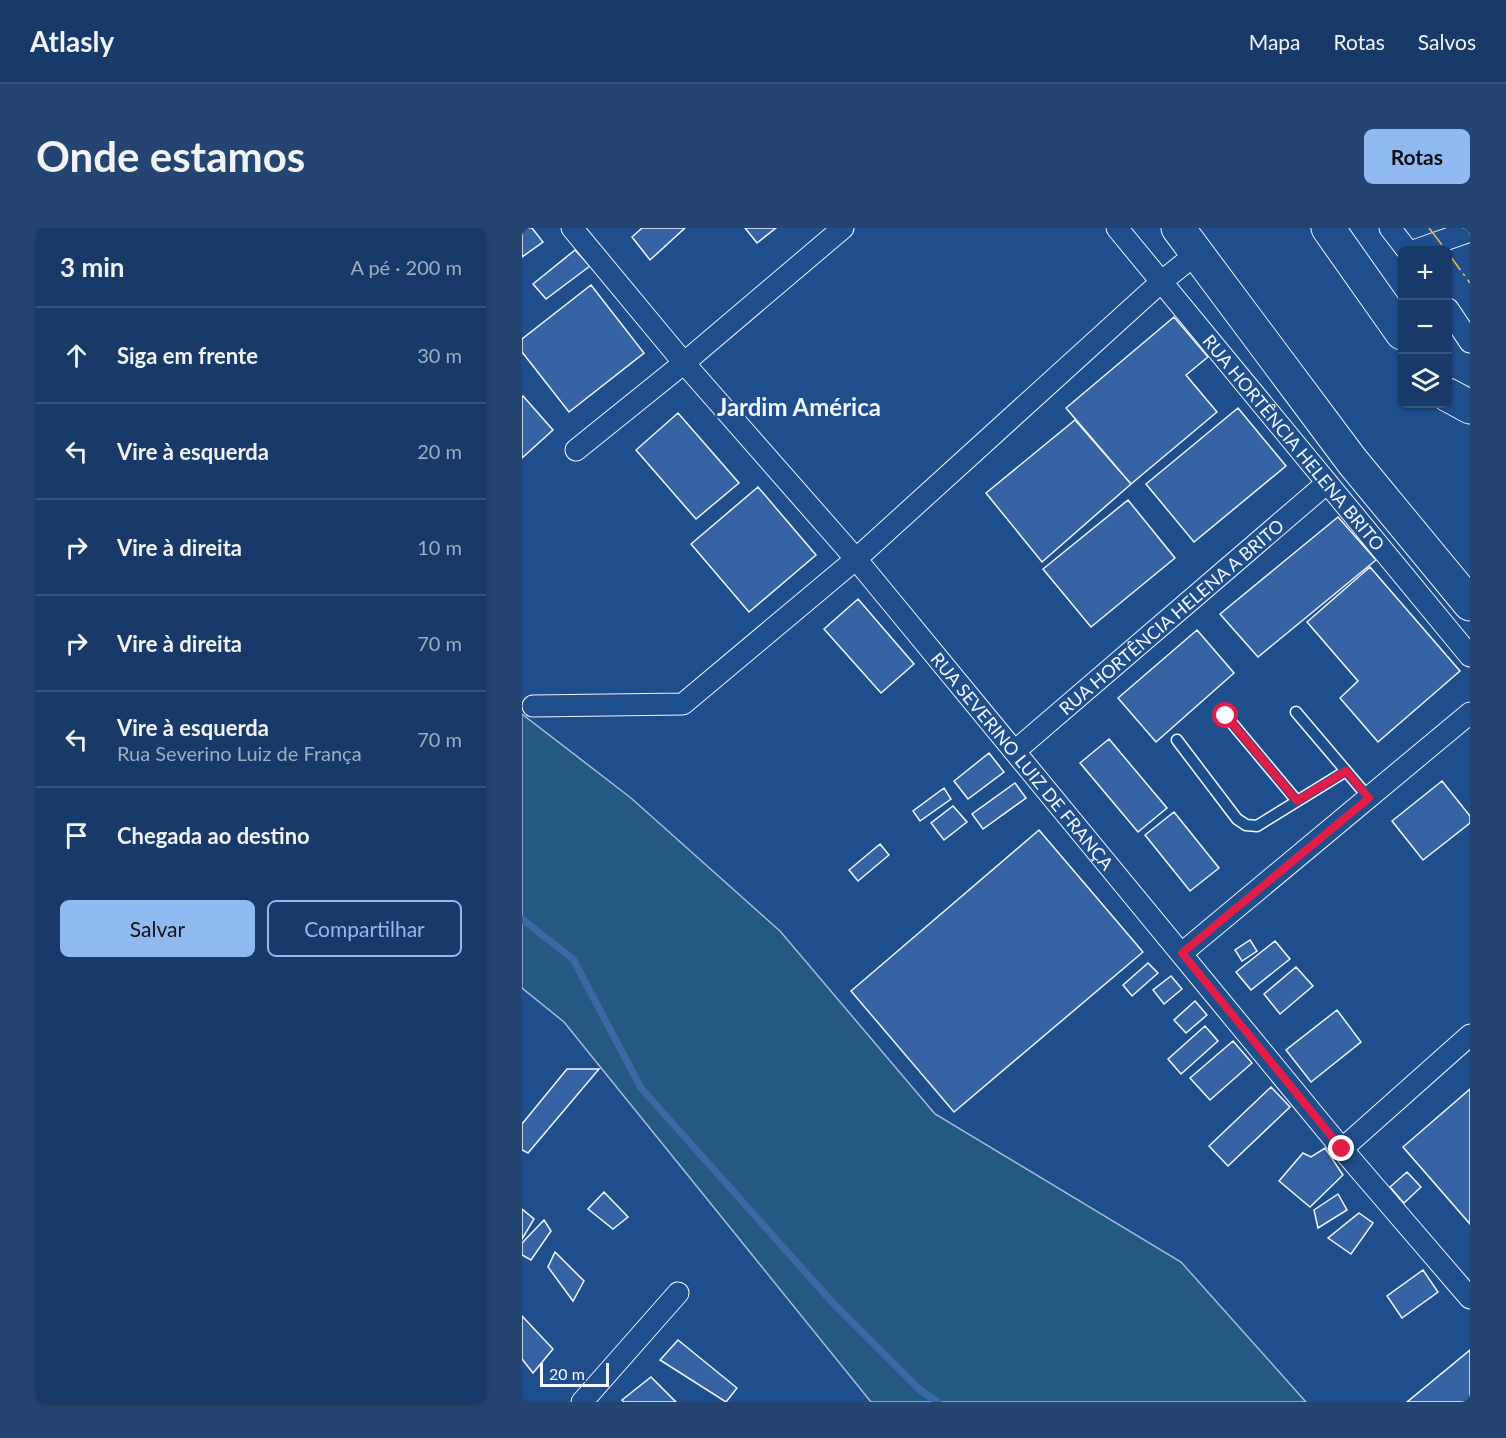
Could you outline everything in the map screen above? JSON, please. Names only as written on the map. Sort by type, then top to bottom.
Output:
[{"type":"highway","points":[[1328,228],[1398,327]]},
{"type":"highway","name":"RUA HORTÊNCIA HELENA BRITO","points":[[1187,241],[1352,461],[1470,604]]},
{"type":"highway","points":[[1452,397],[1470,408]]},
{"type":"street","name":"RUA SEVERINO LUIZ DE FRANÇA","points":[[572,228],[684,363],[856,559],[1342,1149],[1470,1298]]},
{"type":"street","points":[[576,450],[684,363],[843,228]]},
{"type":"street","name":"RUA HORTÊNCIA HELENA BRITO","points":[[1117,228],[1470,656]]},
{"type":"street","points":[[1390,228],[1404,246]]},
{"type":"street","points":[[1427,246],[1470,231]]},
{"type":"street","points":[[533,706],[683,704],[856,559],[1161,282],[1187,241]]},
{"type":"street","points":[[1452,315],[1470,342]]},
{"type":"street","name":"RUA HORTÊNCIA HELENA A BRITO","points":[[1015,751],[1328,483]]},
{"type":"street","points":[[1182,953],[1470,713]]},
{"type":"street","points":[[1342,1149],[1470,1035]]},
{"type":"street","points":[[582,1402],[678,1293]]},
{"type":"lane","points":[[1296,712],[1369,798]]},
{"type":"lane","points":[[1226,716],[1297,801]]},
{"type":"lane","points":[[1177,740],[1238,819],[1246,825],[1257,826],[1346,771]]},
{"type":"shaded area","points":[[522,714],[631,798],[780,931],[935,1114],[1181,1262],[1306,1402],[871,1402],[564,1022],[522,988]]},
{"type":"building","points":[[522,228],[532,228],[543,242],[522,257]]},
{"type":"building","points":[[642,228],[685,228],[650,260],[632,237]]},
{"type":"building","points":[[745,228],[776,228],[757,243]]},
{"type":"building","points":[[575,250],[590,266],[546,299],[533,284]]},
{"type":"building","points":[[591,285],[644,353],[569,412],[522,352],[522,339]]},
{"type":"building","points":[[1174,317],[1208,357],[1186,375],[1217,412],[1131,484],[1066,408]]},
{"type":"building","points":[[522,397],[553,430],[522,458]]},
{"type":"building","points":[[1238,408],[1286,466],[1194,542],[1146,484]]},
{"type":"building","points":[[678,413],[739,483],[696,519],[636,450]]},
{"type":"building","points":[[1075,420],[1131,484],[1042,562],[986,493]]},
{"type":"building","points":[[758,487],[816,555],[749,612],[691,544]]},
{"type":"building","points":[[1128,500],[1175,558],[1091,627],[1043,569]]},
{"type":"building","points":[[1338,517],[1376,560],[1258,657],[1220,614]]},
{"type":"building","points":[[1370,567],[1460,671],[1378,742],[1340,698],[1358,681],[1307,622]]},
{"type":"building","points":[[858,599],[914,664],[881,693],[824,629]]},
{"type":"building","points":[[1197,630],[1234,673],[1156,742],[1118,698]]},
{"type":"building","points":[[1109,739],[1167,808],[1138,832],[1080,763]]},
{"type":"building","points":[[989,753],[1004,772],[968,799],[954,781]]},
{"type":"building","points":[[1442,781],[1470,816],[1470,823],[1423,860],[1392,821]]},
{"type":"building","points":[[1015,783],[1026,798],[983,829],[972,814]]},
{"type":"building","points":[[944,788],[951,799],[920,821],[913,811]]},
{"type":"building","points":[[953,806],[967,822],[944,840],[931,823]]},
{"type":"building","points":[[1174,812],[1219,868],[1190,891],[1145,835]]},
{"type":"building","points":[[1039,830],[1143,952],[954,1112],[851,991]]},
{"type":"building","points":[[880,844],[889,855],[858,881],[849,870]]},
{"type":"building","points":[[1250,940],[1257,951],[1242,961],[1235,950]]},
{"type":"building","points":[[1275,941],[1290,959],[1251,990],[1236,972]]},
{"type":"building","points":[[1148,963],[1158,973],[1132,996],[1123,985]]},
{"type":"building","points":[[1296,967],[1313,986],[1280,1014],[1264,994]]},
{"type":"building","points":[[1171,976],[1182,989],[1164,1004],[1153,990]]},
{"type":"building","points":[[1195,1001],[1207,1015],[1186,1033],[1174,1020]]},
{"type":"building","points":[[1337,1010],[1361,1042],[1311,1082],[1286,1050]]},
{"type":"building","points":[[1205,1026],[1218,1041],[1181,1074],[1168,1059]]},
{"type":"building","points":[[1233,1041],[1252,1063],[1210,1100],[1190,1078]]},
{"type":"building","points":[[567,1069],[599,1069],[528,1153],[522,1150],[522,1124]]},
{"type":"building","points":[[1271,1087],[1290,1107],[1228,1166],[1209,1146]]},
{"type":"building","points":[[1470,1089],[1470,1224],[1403,1147]]},
{"type":"building","points":[[1325,1148],[1343,1175],[1310,1207],[1279,1181],[1303,1153],[1311,1157]]},
{"type":"building","points":[[1407,1172],[1421,1187],[1404,1203],[1390,1187]]},
{"type":"building","points":[[604,1192],[628,1217],[613,1229],[588,1209]]},
{"type":"building","points":[[1338,1194],[1347,1210],[1318,1228],[1314,1210]]},
{"type":"building","points":[[522,1209],[534,1219],[522,1239]]},
{"type":"building","points":[[1359,1213],[1373,1223],[1351,1254],[1328,1238]]},
{"type":"building","points":[[544,1220],[551,1231],[531,1260],[522,1255],[522,1243]]},
{"type":"building","points":[[555,1252],[584,1281],[573,1301],[548,1267]]},
{"type":"building","points":[[1423,1270],[1438,1292],[1402,1318],[1387,1296]]},
{"type":"building","points":[[522,1316],[553,1349],[533,1373],[522,1359]]},
{"type":"building","points":[[678,1340],[737,1388],[726,1402],[660,1360]]},
{"type":"building","points":[[1470,1350],[1470,1402],[1407,1402]]},
{"type":"building","points":[[651,1377],[676,1402],[624,1402],[622,1400]]},
{"type":"waterway","points":[[522,919],[573,959],[641,1088],[832,1302],[920,1390],[938,1402]]},
{"type":"power","points":[[1429,228],[1443,246]]},
{"type":"power","points":[[1452,258],[1470,283]]},
{"type":"district","name":"Jardim América","points":[[799,406]]},
{"type":"route","points":[[1226,716],[1297,801],[1346,771],[1369,798],[1182,953],[1342,1149]]}]
